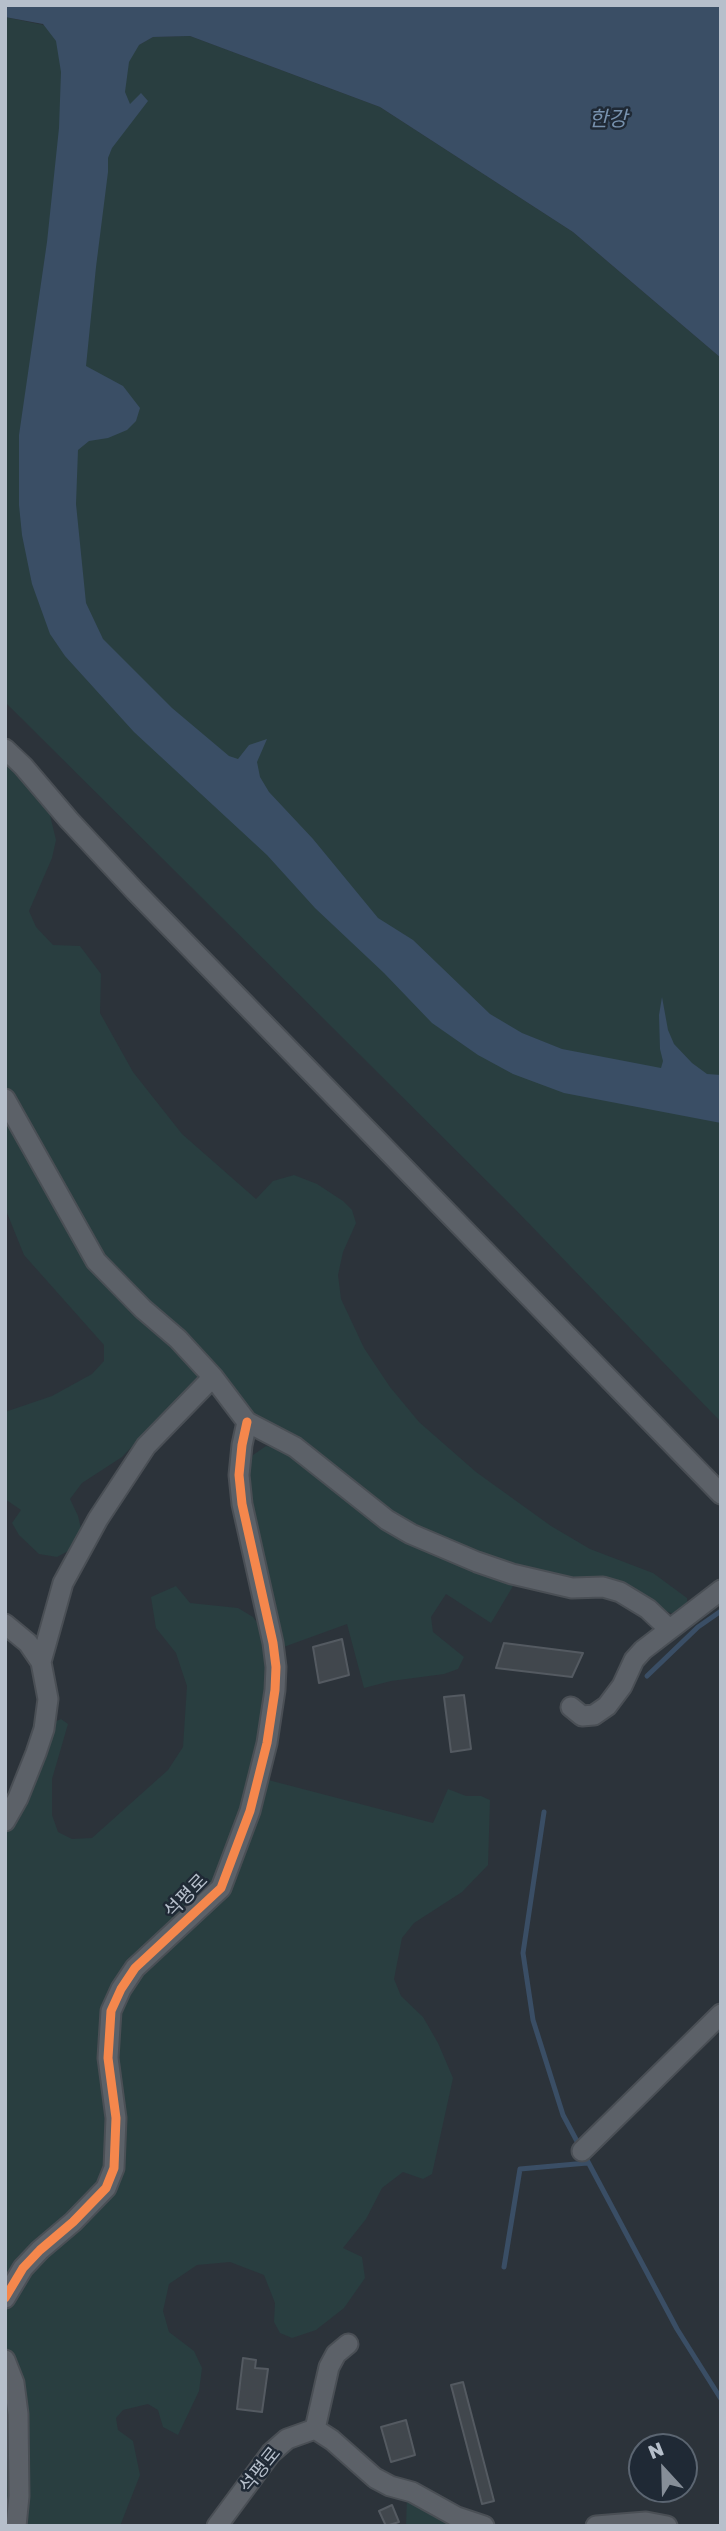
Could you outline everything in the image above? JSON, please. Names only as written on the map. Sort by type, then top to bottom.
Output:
[{"type":"street","points":[[5,749],[135,891],[721,1494]]},
{"type":"street","points":[[5,1099],[96,1261],[214,1377],[247,1422],[295,1447],[387,1520],[411,1534],[512,1574],[572,1588],[603,1587],[620,1592],[648,1609],[669,1629]]},
{"type":"street","points":[[41,1662],[63,1583],[98,1519],[146,1446],[214,1377]]},
{"type":"street","name":"석평로","points":[[5,2298],[23,2268],[74,2222],[106,2188],[114,2168],[116,2118],[108,2058],[111,2011],[135,1968],[220,1888],[250,1811],[267,1743],[276,1667],[242,1504],[239,1475],[247,1422]]},
{"type":"street","points":[[570,1707],[582,1716],[594,1715],[607,1706],[622,1686],[635,1660],[669,1629],[721,1590]]},
{"type":"street","points":[[5,1624],[28,1643],[41,1662],[48,1699],[44,1729],[19,1798],[5,1821]]},
{"type":"street","points":[[582,2151],[721,2014]]},
{"type":"street","points":[[348,2344],[336,2354],[329,2367],[315,2428],[390,2486],[412,2492],[457,2517],[484,2526]]},
{"type":"street","points":[[5,2360],[14,2383],[18,2414],[19,2496],[16,2526]]},
{"type":"street","name":"석평로","points":[[217,2526],[271,2453],[287,2439],[315,2428]]},
{"type":"street","points":[[596,2526],[646,2522],[667,2526]]},
{"type":"green space","points":[[5,17],[139,45],[153,37],[190,36],[380,107],[573,232],[721,358],[721,1422],[513,1207],[5,702]]},
{"type":"green space","points":[[5,762],[48,807],[56,840],[52,858],[29,911],[36,927],[53,945],[80,946],[101,974],[100,1013],[133,1072],[182,1134],[256,1199],[273,1181],[294,1175],[317,1184],[343,1201],[352,1210],[356,1223],[343,1252],[338,1275],[341,1299],[364,1348],[390,1387],[419,1422],[476,1472],[551,1526],[590,1549],[653,1573],[687,1598],[687,1609],[674,1614],[581,1581],[522,1571],[491,1623],[446,1594],[431,1617],[433,1632],[464,1657],[458,1669],[444,1674],[391,1681],[364,1688],[347,1624],[281,1648],[249,1501],[247,1470],[253,1455],[266,1446],[280,1449],[261,1420],[199,1376],[122,1457],[82,1483],[70,1499],[82,1533],[70,1550],[57,1557],[39,1554],[19,1535],[12,1523],[21,1510],[5,1499],[5,1412],[52,1396],[92,1374],[104,1361],[104,1345],[24,1255],[5,1208]]},
{"type":"green space","points":[[176,1586],[190,1603],[238,1608],[253,1617],[265,1633],[270,1662],[253,1776],[433,1823],[448,1789],[466,1796],[481,1796],[490,1800],[488,1865],[462,1892],[414,1923],[402,1938],[394,1979],[401,1996],[423,2017],[453,2078],[432,2174],[423,2179],[403,2172],[382,2188],[366,2219],[343,2248],[362,2257],[365,2278],[344,2308],[316,2330],[292,2338],[280,2333],[274,2322],[275,2303],[264,2275],[230,2262],[197,2265],[169,2284],[163,2311],[169,2332],[194,2351],[202,2368],[199,2391],[178,2435],[163,2427],[158,2410],[148,2404],[123,2410],[116,2418],[118,2430],[133,2441],[140,2475],[120,2526],[5,2526],[5,1830],[50,1724],[61,1719],[68,1724],[52,1779],[52,1815],[58,1832],[72,1839],[92,1838],[168,1770],[183,1747],[187,1686],[176,1653],[156,1628],[151,1597]]},
{"type":"green space","points":[[407,2497],[458,2526],[406,2526]]},
{"type":"water","name":"한강","points":[[5,5],[721,5],[721,358],[573,232],[380,107],[190,36],[153,37],[139,45],[129,62],[125,92],[130,104],[141,93],[148,101],[112,148],[108,158],[86,366],[123,386],[140,408],[136,421],[127,430],[108,438],[89,441],[78,450],[76,504],[86,603],[103,639],[172,708],[229,756],[238,759],[249,745],[267,739],[257,762],[260,777],[269,792],[313,839],[378,918],[413,940],[490,1014],[522,1033],[562,1049],[661,1068],[663,1061],[659,1015],[662,997],[668,1030],[674,1044],[707,1074],[721,1075],[721,1123],[564,1093],[513,1074],[478,1055],[432,1023],[315,908],[267,855],[134,732],[65,656],[50,634],[32,584],[22,535],[19,435],[47,242],[59,128],[61,72],[56,41],[43,24],[5,17]]},
{"type":"building","points":[[342,1639],[349,1675],[319,1683],[313,1647]]},
{"type":"building","points":[[504,1643],[583,1653],[572,1677],[496,1668]]},
{"type":"building","points":[[464,1695],[471,1749],[451,1752],[444,1697]]},
{"type":"building","points":[[243,2358],[256,2360],[255,2368],[268,2369],[262,2412],[237,2409]]},
{"type":"building","points":[[463,2382],[494,2501],[482,2504],[451,2385]]},
{"type":"building","points":[[406,2420],[415,2455],[391,2462],[381,2427]]},
{"type":"building","points":[[392,2505],[399,2522],[386,2526],[379,2511]]},
{"type":"waterway","points":[[647,1676],[698,1627],[721,1611]]},
{"type":"waterway","points":[[544,1812],[523,1953],[533,2020],[563,2115],[677,2329],[721,2399]]},
{"type":"waterway","points":[[504,2267],[520,2169],[587,2163]]},
{"type":"cycle path","points":[[5,2298],[23,2268],[106,2188],[114,2168],[116,2118],[108,2058],[111,2011],[135,1968],[221,1888],[250,1811],[267,1743],[276,1667],[242,1504],[239,1475],[247,1422]]}]
